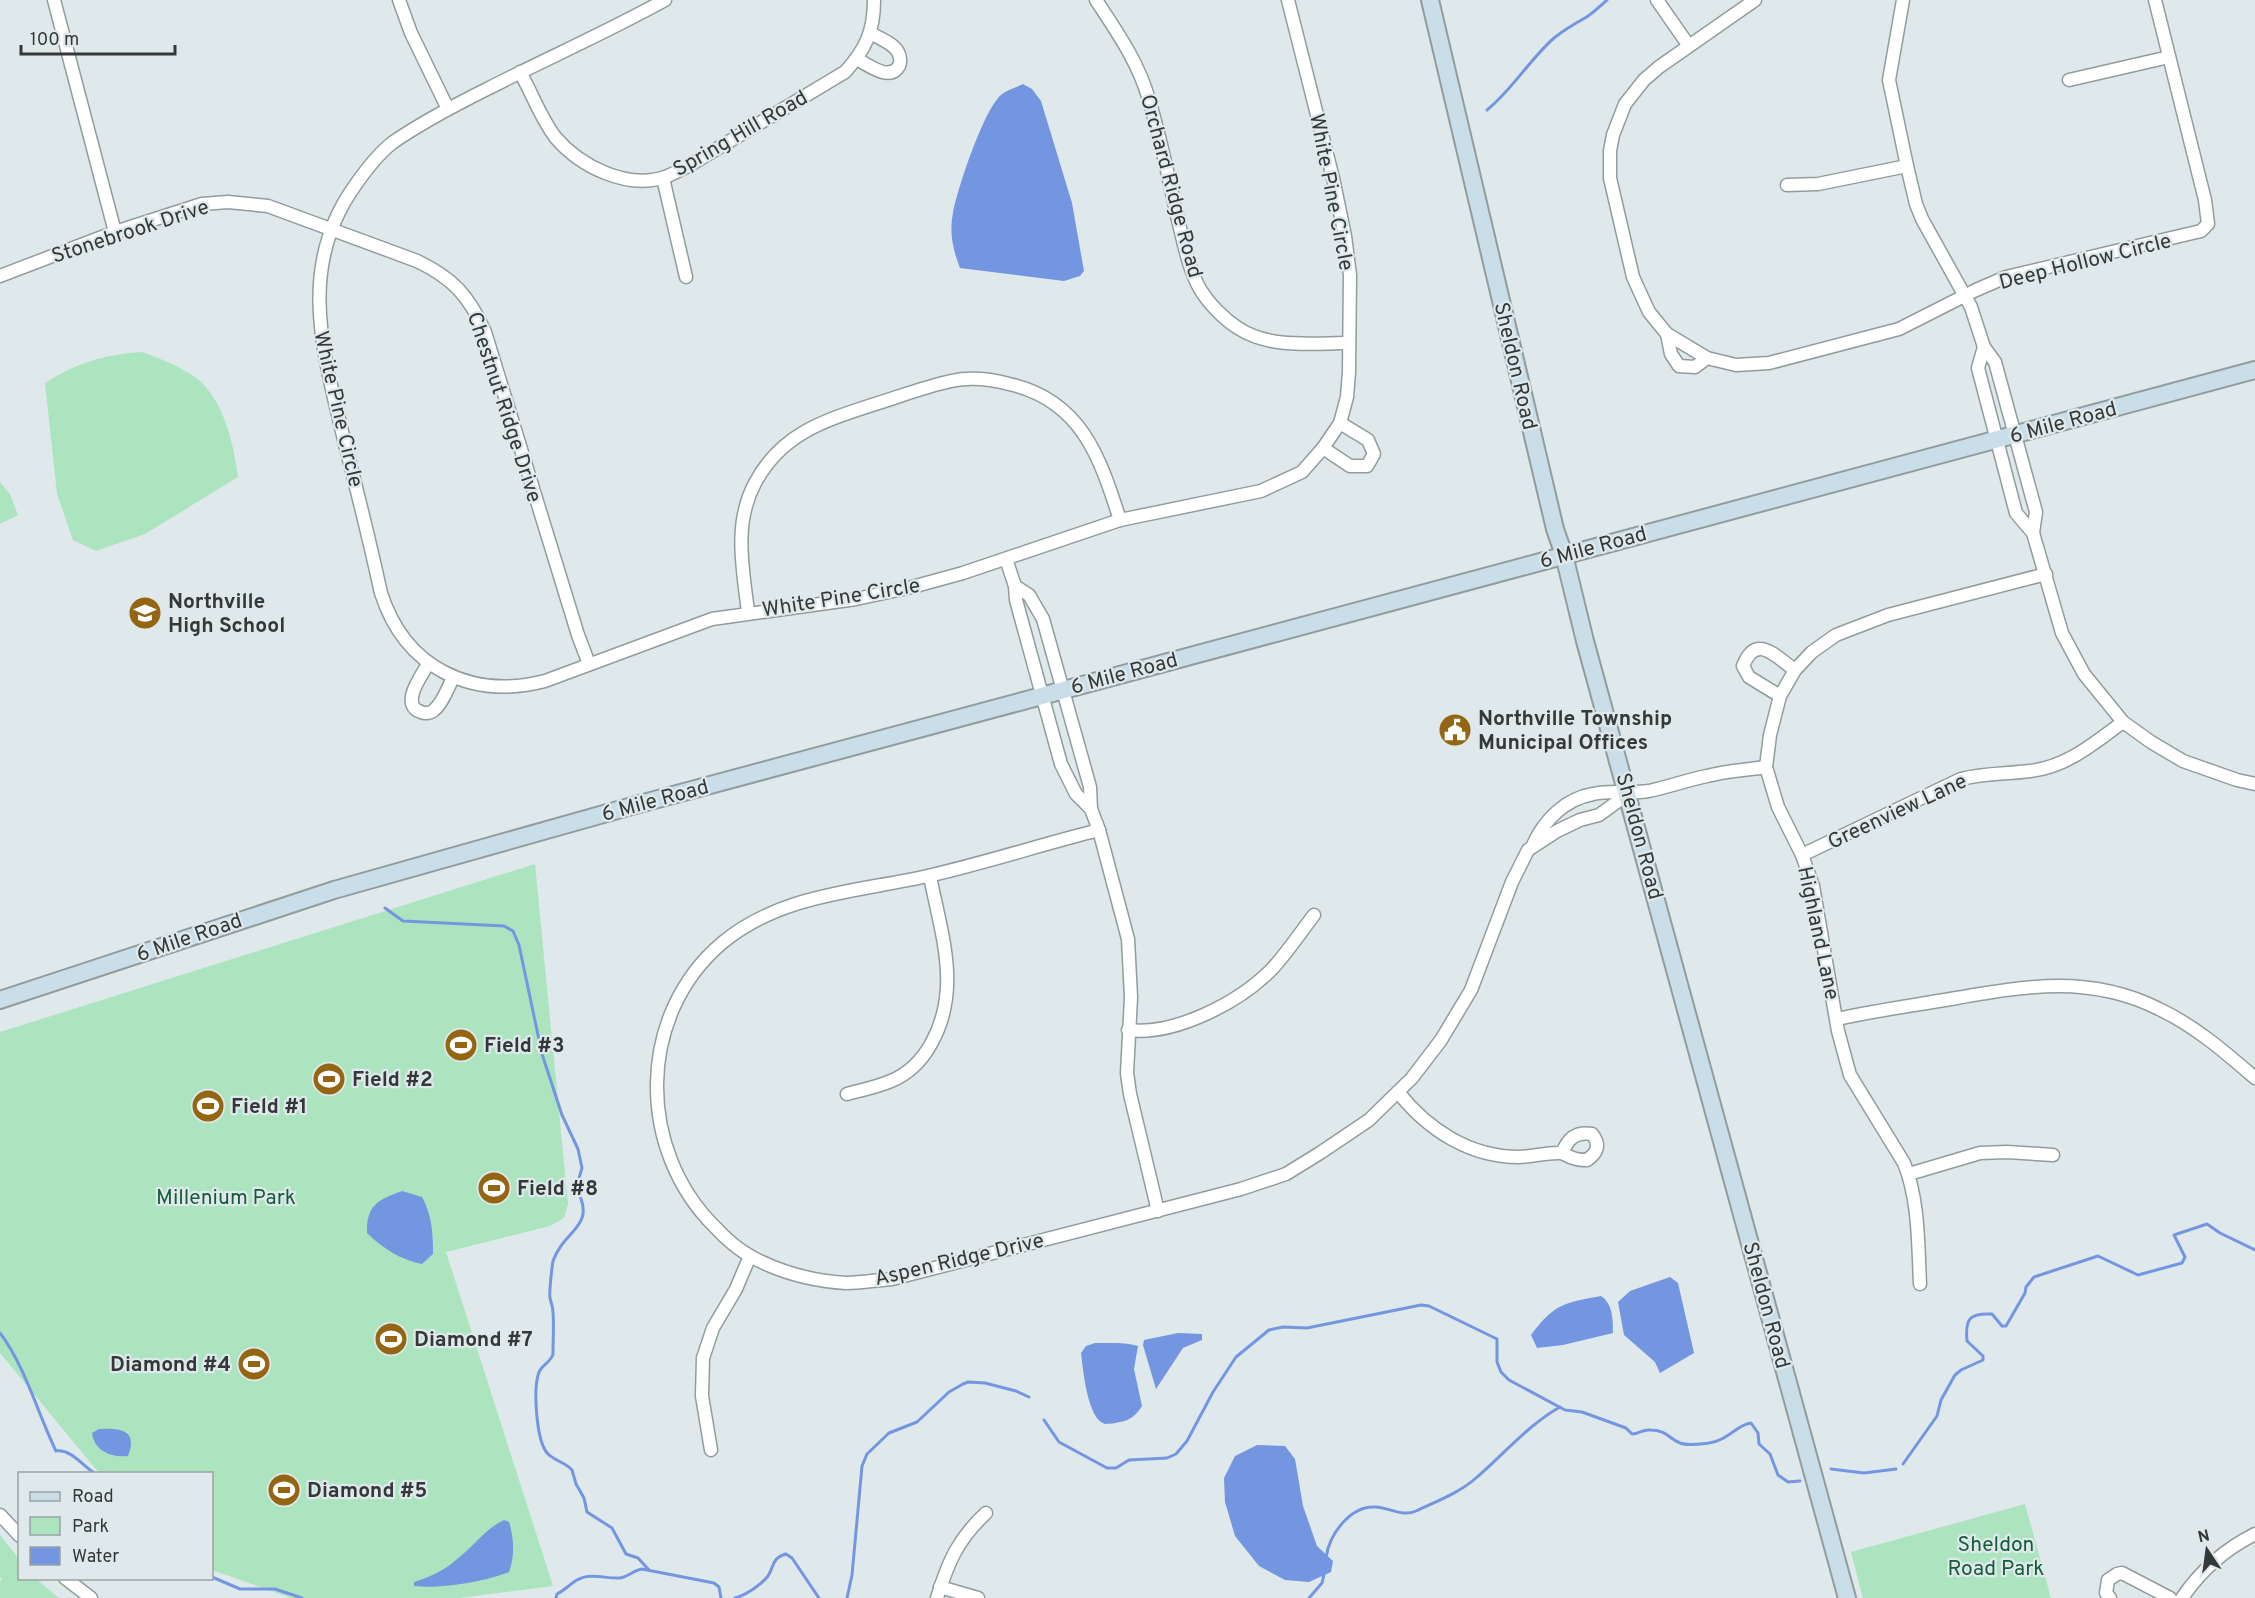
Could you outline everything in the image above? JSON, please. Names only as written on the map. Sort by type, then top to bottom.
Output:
[{"type":"street","points":[[54,0],[115,232]]},
{"type":"street","points":[[399,0],[411,33],[448,109]]},
{"type":"street","name":"White Pine Circle","points":[[665,0],[448,109],[392,143],[378,156],[348,195],[330,230],[321,269],[318,296],[323,350],[384,601],[394,623],[405,639],[428,664],[453,678],[487,687],[511,687],[545,681],[712,619],[885,594],[1006,559],[1120,520],[1262,490],[1302,472],[1323,448],[1340,423],[1347,397],[1350,274],[1345,236],[1288,0]]},
{"type":"street","name":"Spring Hill Road","points":[[520,72],[556,137],[569,151],[600,171],[615,176],[634,179],[663,178],[690,165],[845,72],[857,59],[870,33],[874,22],[874,0]]},
{"type":"street","name":"Orchard Ridge Road","points":[[1096,0],[1127,48],[1146,90],[1188,260],[1200,289],[1218,311],[1239,328],[1261,339],[1287,343],[1349,343]]},
{"type":"street","name":"Sheldon Road","points":[[1431,0],[1555,529],[1564,555],[1585,641],[1847,1598]]},
{"type":"street","points":[[1657,0],[1689,46]]},
{"type":"street","name":"Deep Hollow Circle","points":[[1755,0],[1651,73],[1636,89],[1617,121],[1610,151],[1612,192],[1633,277],[1644,303],[1667,334],[1707,358],[1736,365],[1782,360],[1899,329],[2006,277],[2194,234],[2208,224],[2205,200],[2155,0]]},
{"type":"street","points":[[1903,0],[1889,80],[1916,204],[1971,307],[1984,347],[1995,362],[2036,512],[2033,533]]},
{"type":"street","points":[[857,59],[882,72],[891,73],[898,68],[899,52],[870,33]]},
{"type":"street","points":[[2068,80],[2169,57]]},
{"type":"street","points":[[1787,185],[1818,184],[1907,166]]},
{"type":"street","points":[[663,178],[686,277]]},
{"type":"street","name":"Stonebrook Drive","points":[[0,276],[115,232],[202,204],[228,202],[268,206],[330,230]]},
{"type":"street","name":"Chestnut Ridge Drive","points":[[330,230],[436,270],[460,289],[473,307],[485,332],[589,664]]},
{"type":"street","name":"Deep Hollow Circle","points":[[1667,334],[1671,354],[1679,366],[1695,367],[1707,358]]},
{"type":"street","points":[[1984,347],[1978,368],[2016,513],[2033,533],[2062,633],[2084,674],[2123,722],[2151,742],[2183,761],[2255,784]]},
{"type":"street","name":"6 Mile Road","points":[[0,1000],[334,890],[664,797],[2255,370]]},
{"type":"street","points":[[748,612],[741,554],[741,527],[754,483],[774,456],[790,440],[817,424],[950,381],[978,379],[1019,386],[1035,392],[1062,409],[1092,445],[1103,468],[1120,520]]},
{"type":"street","points":[[1323,448],[1350,466],[1367,466],[1374,454],[1368,440],[1340,423]]},
{"type":"street","points":[[1006,559],[1016,586],[1016,600],[1061,764],[1076,794],[1091,809]]},
{"type":"street","name":"Highland Lane","points":[[1920,1284],[1917,1224],[1909,1174],[1850,1075],[1838,1031],[1813,886],[1802,855],[1778,807],[1766,767],[1770,735],[1780,696],[1795,670],[1836,635],[1888,615],[2046,574]]},
{"type":"street","points":[[1016,586],[1029,595],[1043,619],[1090,787],[1091,809],[1099,830],[1128,939],[1131,997],[1127,1073],[1158,1211]]},
{"type":"street","points":[[1780,696],[1749,677],[1743,666],[1748,655],[1755,649],[1765,649],[1795,670]]},
{"type":"street","points":[[428,664],[412,693],[413,705],[419,712],[426,713],[436,708],[453,678]]},
{"type":"street","name":"Greenview Lane","points":[[1802,855],[1961,778],[2031,771],[2072,759],[2123,722]]},
{"type":"street","points":[[1628,794],[1708,775],[1766,767]]},
{"type":"street","name":"Aspen Ridge Drive","points":[[1533,845],[1541,828],[1560,809],[1594,794],[1628,794]]},
{"type":"street","name":"Aspen Ridge Drive","points":[[1099,830],[930,876],[845,891],[788,906],[761,917],[740,930],[711,954],[694,973],[677,1001],[661,1045],[657,1076],[657,1105],[661,1131],[675,1173],[697,1208],[724,1236],[750,1256],[785,1271],[816,1280],[849,1283],[881,1280],[1158,1211],[1241,1189],[1286,1174],[1369,1120],[1412,1078],[1441,1040],[1471,990],[1517,872],[1528,850],[1557,831],[1580,820],[1599,815],[1628,794]]},
{"type":"street","points":[[847,1094],[892,1081],[908,1071],[924,1056],[941,1026],[949,986],[930,876]]},
{"type":"street","points":[[1128,1030],[1143,1032],[1168,1027],[1199,1017],[1226,1003],[1269,972],[1314,915]]},
{"type":"street","points":[[1837,1019],[2026,986],[2059,985],[2091,988],[2128,996],[2167,1013],[2190,1026],[2255,1078]]},
{"type":"street","points":[[1398,1092],[1429,1125],[1449,1139],[1473,1149],[1497,1156],[1541,1156],[1562,1153]]},
{"type":"street","points":[[1909,1174],[1980,1153],[2053,1155]]},
{"type":"street","points":[[711,1450],[702,1396],[704,1358],[713,1328],[736,1289],[750,1256]]},
{"type":"street","points":[[978,1598],[939,1592],[952,1557],[967,1531],[986,1514]]},
{"type":"street","points":[[0,1515],[18,1534]]},
{"type":"street","points":[[2182,1598],[2211,1564],[2226,1551],[2255,1534]]},
{"type":"street","points":[[2110,1598],[2106,1593],[2108,1580],[2122,1573],[2170,1598]]},
{"type":"street","points":[[68,1580],[91,1598]]},
{"type":"green space","points":[[142,352],[189,373],[209,391],[227,427],[238,477],[145,534],[96,551],[73,540],[57,494],[45,383],[68,370],[92,361]]},
{"type":"green space","points":[[0,482],[10,494],[18,515],[0,524]]},
{"type":"green space","name":"Millenium Park","points":[[535,864],[568,1204],[564,1218],[550,1226],[446,1252],[553,1586],[459,1598],[291,1598],[213,1570],[213,1472],[98,1472],[0,1353],[0,1032]]},
{"type":"green space","name":"Sheldon Road Park","points":[[2025,1504],[2051,1598],[1863,1598],[1851,1552]]},
{"type":"green space","points":[[0,1535],[18,1558],[18,1580],[37,1580],[59,1598],[0,1598],[0,1581],[2,1580],[0,1577]]},
{"type":"water","points":[[1023,84],[1032,89],[1041,101],[1072,203],[1084,271],[1080,276],[1064,281],[960,268],[954,248],[951,228],[953,213],[966,169],[987,115],[1002,94]]},
{"type":"water","points":[[402,1191],[422,1197],[430,1218],[433,1254],[422,1264],[392,1253],[367,1233],[369,1216],[375,1205],[386,1197]]},
{"type":"water","points":[[1670,1277],[1678,1283],[1694,1353],[1660,1373],[1655,1362],[1624,1335],[1618,1302],[1630,1291]]},
{"type":"water","points":[[1601,1296],[1610,1308],[1613,1333],[1563,1345],[1537,1348],[1531,1335],[1554,1310],[1569,1303]]},
{"type":"water","points":[[1178,1333],[1202,1334],[1202,1340],[1183,1348],[1156,1389],[1143,1345],[1144,1340]]},
{"type":"water","points":[[1095,1343],[1123,1343],[1138,1346],[1134,1369],[1142,1406],[1127,1420],[1105,1424],[1094,1413],[1087,1392],[1081,1353],[1086,1346]]},
{"type":"water","points":[[99,1429],[126,1432],[131,1441],[128,1456],[116,1456],[100,1449],[92,1433]]},
{"type":"water","points":[[1257,1445],[1285,1446],[1295,1459],[1303,1506],[1317,1546],[1333,1561],[1331,1572],[1309,1582],[1285,1580],[1259,1566],[1235,1536],[1225,1502],[1224,1478],[1235,1456]]},
{"type":"water","points":[[504,1520],[509,1522],[513,1541],[509,1572],[462,1584],[414,1586],[414,1582],[451,1564],[491,1528]]},
{"type":"waterway","points":[[1487,110],[1554,38],[1588,16],[1607,0]]},
{"type":"waterway","points":[[385,908],[403,921],[504,926],[513,931],[519,945],[542,1054],[562,1115],[578,1149],[582,1168],[576,1188],[582,1201],[581,1220],[558,1250],[553,1261],[550,1295],[553,1310],[553,1354],[539,1372],[537,1380],[538,1427],[548,1454],[572,1470],[576,1484],[584,1498],[587,1512],[612,1528],[626,1554],[638,1558],[649,1570]]},
{"type":"waterway","points":[[1903,1464],[1937,1416],[1941,1400],[1955,1375],[1983,1360],[1983,1356],[1967,1341],[1967,1327],[1970,1319],[1973,1316],[1992,1314],[2002,1326],[2006,1326],[2025,1293],[2026,1287],[2034,1277],[2098,1256],[2138,1275],[2182,1263],[2185,1257],[2174,1235],[2207,1224],[2255,1250]]},
{"type":"waterway","points":[[1044,1420],[1059,1442],[1107,1468],[1116,1468],[1129,1460],[1167,1458],[1176,1454],[1187,1441],[1213,1392],[1236,1357],[1269,1330],[1283,1327],[1307,1328],[1421,1305],[1429,1306],[1497,1339],[1497,1362],[1501,1372],[1509,1380],[1565,1410],[1582,1412],[1626,1428],[1632,1434],[1648,1430],[1660,1431],[1680,1443],[1687,1444],[1715,1442],[1741,1426],[1751,1423],[1758,1433],[1759,1444],[1770,1454],[1778,1475],[1788,1482],[1800,1481]]},
{"type":"waterway","points":[[0,1333],[17,1360],[56,1451],[67,1453],[93,1472]]},
{"type":"waterway","points":[[847,1598],[852,1575],[862,1466],[867,1454],[889,1433],[917,1422],[949,1392],[968,1382],[985,1383],[1029,1397]]},
{"type":"waterway","points":[[1326,1558],[1336,1531],[1350,1516],[1358,1511],[1376,1507],[1411,1513],[1448,1496],[1469,1483],[1527,1431],[1560,1407]]},
{"type":"waterway","points":[[1831,1469],[1864,1473],[1896,1469]]},
{"type":"waterway","points":[[735,1598],[761,1583],[768,1576],[775,1561],[786,1554],[792,1558],[819,1598]]},
{"type":"waterway","points":[[556,1598],[557,1594],[582,1578],[593,1576],[620,1578],[642,1569],[714,1583],[719,1587],[721,1598]]},
{"type":"waterway","points":[[1309,1598],[1322,1583],[1324,1574]]},
{"type":"waterway","points":[[213,1577],[240,1589],[275,1589],[302,1598]]},
{"type":"place","name":"Northville High School","points":[[145,613]]},
{"type":"place","name":"Northville Township Municipal Offices","points":[[1455,730]]},
{"type":"place","name":"Field #3","points":[[461,1045]]},
{"type":"place","name":"Field #2","points":[[329,1079]]},
{"type":"place","name":"Field #1","points":[[208,1106]]},
{"type":"place","name":"Field #8","points":[[494,1188]]},
{"type":"place","name":"Diamond #7","points":[[391,1339]]},
{"type":"place","name":"Diamond #4","points":[[254,1364]]},
{"type":"place","name":"Diamond #5","points":[[284,1490]]}]
